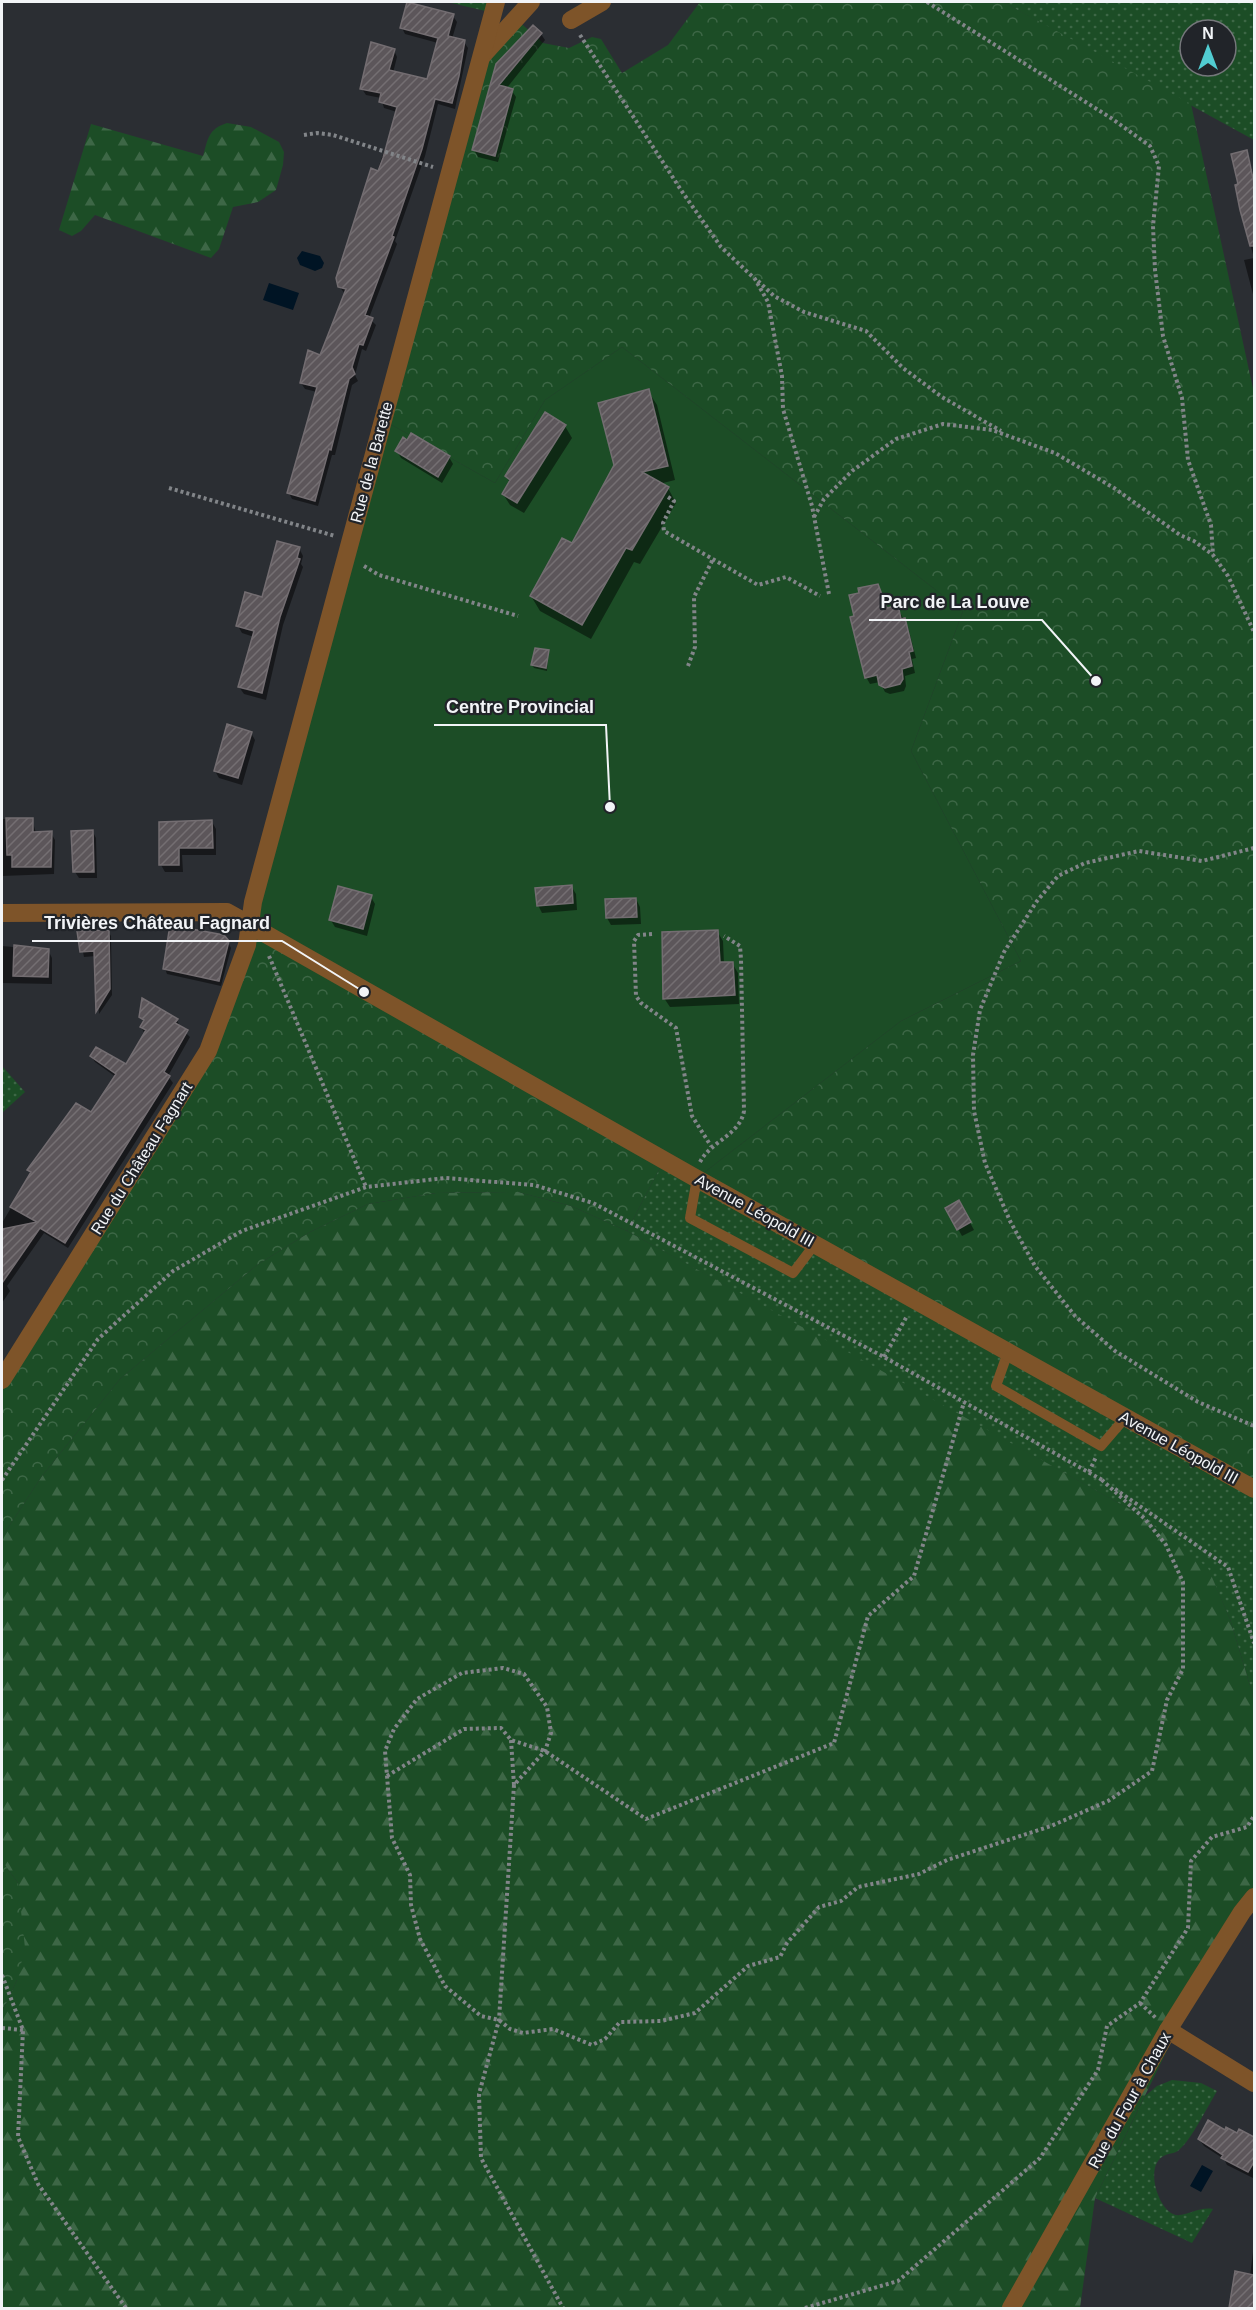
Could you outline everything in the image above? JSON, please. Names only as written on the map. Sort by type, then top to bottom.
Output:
[{"type":"street","name":"Rue de la Barette","points":[[253,926],[351,541],[496,2]]},
{"type":"street","points":[[482,56],[531,2]]},
{"type":"street","points":[[571,20],[602,2]]},
{"type":"street","name":"Avenue Léopold III","points":[[2,913],[227,912],[1254,1489]]},
{"type":"street","name":"Rue du Château Fagnart","points":[[2,1380],[208,1051],[253,926]]},
{"type":"street","name":"Rue du Four à Chaux","points":[[1011,2308],[1168,2030],[1242,1911],[1254,1897]]},
{"type":"street","points":[[1168,2030],[1254,2083]]},
{"type":"lane","points":[[695,1177],[690,1218],[793,1273],[815,1244]]},
{"type":"lane","points":[[1008,1352],[996,1386],[1101,1446],[1125,1418]]},
{"type":"path","points":[[927,2],[1111,118],[1150,146],[1159,166],[1154,226],[1155,270],[1163,336],[1182,398],[1188,460],[1211,525],[1213,555]]},
{"type":"path","points":[[571,20],[721,247],[774,296],[804,312],[866,331],[903,368],[942,397],[1008,435],[1055,453],[1114,488],[1180,536],[1194,541],[1213,555],[1228,576],[1254,632]]},
{"type":"path","points":[[304,135],[317,133],[333,135],[450,172]]},
{"type":"path","points":[[756,279],[768,302],[782,376],[783,409],[814,518],[829,594]]},
{"type":"path","points":[[814,518],[824,499],[852,471],[896,439],[943,424],[1008,435]]},
{"type":"path","points":[[169,488],[351,541]]},
{"type":"path","points":[[668,497],[674,501],[663,523],[664,531],[758,585],[786,577],[820,596]]},
{"type":"path","points":[[688,666],[695,647],[694,597],[713,559]]},
{"type":"path","points":[[364,566],[378,575],[518,615]]},
{"type":"path","points":[[1254,848],[1203,861],[1139,851],[1085,863],[1058,876],[1038,901],[1004,952],[980,1010],[973,1055],[974,1111],[985,1163],[1010,1221],[1035,1266],[1075,1316],[1114,1351],[1198,1402],[1254,1426]]},
{"type":"path","points":[[253,926],[366,1187]]},
{"type":"path","points":[[652,934],[638,935],[634,941],[636,996],[641,1003],[676,1028],[692,1116],[711,1146]]},
{"type":"path","points":[[695,1177],[711,1146],[736,1129],[742,1121],[744,1111],[740,946],[724,936]]},
{"type":"path","points":[[2,1480],[98,1339],[173,1271],[242,1231],[366,1187],[445,1178],[534,1185],[593,1203],[884,1357],[1102,1480],[1228,1567],[1254,1642]]},
{"type":"path","points":[[884,1357],[916,1299]]},
{"type":"path","points":[[387,1776],[464,1729],[501,1728],[511,1740],[545,1751],[646,1819],[834,1743],[868,1616],[914,1576],[964,1402]]},
{"type":"path","points":[[514,1785],[545,1751],[551,1733],[547,1707],[524,1674],[503,1668],[462,1673],[417,1699],[394,1729],[385,1751],[392,1838],[410,1875],[411,1905],[420,1939],[446,1986],[481,2016],[499,2020],[510,2029],[523,2033],[553,2029],[592,2045],[605,2039],[620,2022],[660,2021],[694,2013],[748,1966],[780,1957],[787,1943],[819,1907],[841,1900],[858,1887],[919,1874],[947,1860],[1051,1826],[1108,1801],[1152,1772],[1167,1700],[1183,1669],[1182,1582],[1166,1545],[1145,1519],[1102,1480]]},
{"type":"path","points":[[511,1740],[514,1785],[499,2020],[479,2094],[481,2158],[563,2308]]},
{"type":"path","points":[[805,2308],[898,2281],[1040,2158],[1098,2070],[1107,2026],[1140,2002],[1188,1928],[1191,1861],[1212,1837],[1246,1827],[1254,1816]]},
{"type":"path","points":[[2,1975],[23,2030],[18,2137],[38,2184],[126,2308]]},
{"type":"path","points":[[2,2028],[23,2030]]},
{"type":"green space","points":[[447,2],[496,2],[494,13]]},
{"type":"green space","points":[[700,2],[1003,2],[1191,104],[1254,393],[1254,1489],[697,1178],[901,1021],[1021,961],[911,751],[963,611],[622,347],[545,400],[495,483],[383,420],[482,56],[515,18],[543,43],[569,48],[592,37],[601,39],[622,73],[668,45]]},
{"type":"green space","points":[[1003,2],[1254,2],[1254,140]]},
{"type":"green space","points":[[227,123],[251,127],[279,142],[284,152],[283,165],[276,190],[258,202],[233,207],[219,249],[211,258],[95,215],[81,231],[72,236],[59,230],[91,124],[203,156],[212,132]]},
{"type":"green space","points":[[622,347],[963,611],[911,751],[1021,961],[901,1021],[697,1178],[257,929],[253,902],[383,420],[495,483],[545,400]]},
{"type":"green space","points":[[249,923],[664,1160],[627,1231],[571,1206],[518,1192],[436,1193],[368,1204],[310,1232],[257,1265],[120,1379],[42,1476],[2,1537],[2,1380],[208,1051]]},
{"type":"green space","points":[[2,1066],[25,1092],[2,1113]]},
{"type":"green space","points":[[664,1160],[1254,1489],[1254,1699],[1230,1619],[1208,1569],[1140,1515],[627,1231]]},
{"type":"green space","points":[[518,1192],[571,1206],[627,1231],[1140,1515],[1208,1568],[1230,1619],[1254,1699],[1254,1897],[1175,2034],[1095,2198],[1080,2308],[2,2308],[2,2012],[17,1980],[18,1883],[2,1861],[2,1537],[42,1476],[120,1379],[257,1265],[310,1232],[368,1204],[436,1193]]},
{"type":"green space","points":[[2,1861],[18,1883],[25,1948],[17,1980],[2,2012]]},
{"type":"green space","points":[[1172,2080],[1201,2083],[1217,2091],[1184,2145],[1177,2151],[1162,2157],[1155,2169],[1154,2178],[1158,2195],[1167,2210],[1181,2215],[1202,2209],[1213,2209],[1192,2243],[1095,2198],[1145,2096],[1157,2086]]},
{"type":"water","points":[[302,251],[320,256],[324,263],[322,268],[315,271],[300,265],[297,258]]},
{"type":"water","points":[[269,283],[299,293],[293,310],[263,300]]},
{"type":"water","points":[[1202,2165],[1213,2171],[1201,2192],[1190,2186]]},
{"type":"building","points":[[407,2],[454,14],[448,36],[465,40],[459,76],[452,103],[435,99],[422,149],[392,236],[394,237],[365,315],[373,318],[363,345],[359,344],[352,367],[355,374],[349,379],[315,501],[287,493],[317,387],[300,383],[308,350],[320,355],[346,289],[338,287],[336,278],[371,168],[378,171],[397,107],[379,102],[381,93],[360,89],[371,42],[395,49],[389,70],[427,79],[438,38],[400,28]]},
{"type":"building","points":[[533,25],[542,33],[499,85],[513,89],[495,156],[472,150],[496,64]]},
{"type":"building","points":[[1247,150],[1254,183],[1254,246],[1250,246],[1240,210],[1235,185],[1238,184],[1231,154]]},
{"type":"building","points":[[649,389],[668,466],[642,472],[669,487],[632,550],[626,548],[582,625],[530,596],[562,538],[572,543],[614,465],[598,403]]},
{"type":"building","points":[[545,412],[566,425],[517,503],[502,494],[510,480],[505,476]]},
{"type":"building","points":[[411,433],[450,456],[438,477],[395,451],[403,437],[407,440]]},
{"type":"building","points":[[277,541],[300,547],[297,558],[300,559],[280,617],[262,693],[238,687],[254,631],[236,626],[245,592],[262,597]]},
{"type":"building","points":[[878,584],[887,608],[898,605],[901,619],[905,618],[913,651],[909,652],[912,666],[902,669],[903,679],[900,684],[885,688],[879,685],[877,675],[865,678],[850,617],[854,616],[849,595],[859,593],[858,588]]},
{"type":"building","points":[[535,648],[549,650],[546,668],[531,665]]},
{"type":"building","points":[[227,724],[252,732],[238,778],[214,771]]},
{"type":"building","points":[[6,818],[33,818],[33,832],[52,831],[51,867],[12,867],[12,855],[7,855]]},
{"type":"building","points":[[212,820],[213,848],[179,848],[179,865],[159,865],[159,822]]},
{"type":"building","points":[[93,830],[94,872],[73,872],[71,831]]},
{"type":"building","points":[[572,885],[573,903],[537,906],[535,888]]},
{"type":"building","points":[[338,886],[372,895],[363,929],[329,920]]},
{"type":"building","points":[[636,898],[637,917],[606,918],[605,899]]},
{"type":"building","points":[[170,925],[224,935],[229,941],[219,981],[163,969]]},
{"type":"building","points":[[109,930],[110,989],[96,1012],[94,951],[80,952],[77,931]]},
{"type":"building","points":[[718,930],[720,962],[733,962],[735,995],[663,999],[662,932]]},
{"type":"building","points":[[14,945],[49,949],[48,977],[13,976]]},
{"type":"building","points":[[142,998],[178,1019],[175,1023],[188,1030],[164,1072],[170,1076],[65,1243],[40,1228],[2,1283],[2,1229],[37,1222],[10,1207],[31,1172],[27,1170],[76,1103],[91,1112],[116,1074],[90,1056],[96,1047],[126,1064],[146,1030],[140,1027],[144,1020],[139,1017]]},
{"type":"building","points":[[959,1200],[971,1222],[957,1230],[945,1208]]},
{"type":"building","points":[[1208,2120],[1225,2130],[1226,2127],[1237,2133],[1239,2129],[1254,2137],[1254,2162],[1248,2172],[1221,2158],[1223,2155],[1198,2139]]},
{"type":"building","points":[[1235,2271],[1254,2275],[1254,2308],[1229,2308]]},
{"type":"place","name":"Parc de La Louve","points":[[1096,681]]},
{"type":"place","name":"Centre Provincial","points":[[610,807]]},
{"type":"place","name":"Trivières Château Fagnard","points":[[364,992]]}]
